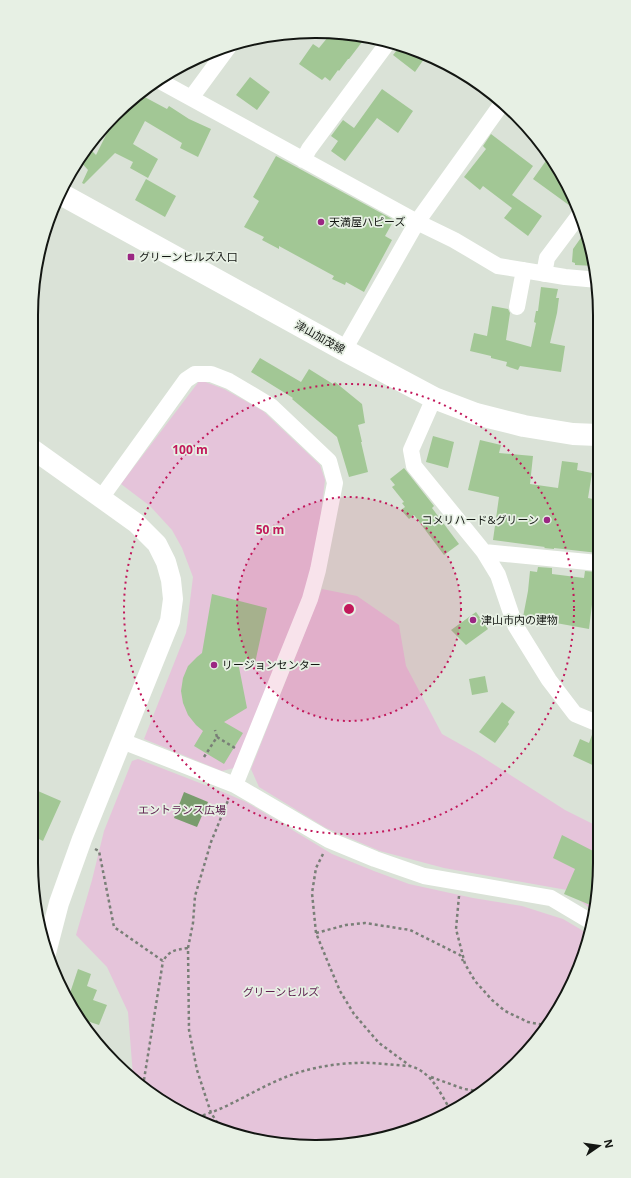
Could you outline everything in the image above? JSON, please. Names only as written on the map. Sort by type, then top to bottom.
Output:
[{"type":"main road","name":"津山加茂線","points":[[65,196],[434,398],[476,414],[524,426],[593,436]]},
{"type":"street","points":[[303,160],[309,149],[385,47]]},
{"type":"street","points":[[191,98],[223,54]]},
{"type":"street","points":[[164,83],[417,222],[454,240],[498,266],[544,274],[591,279]]},
{"type":"street","points":[[344,350],[417,222],[499,108]]},
{"type":"street","points":[[544,274],[547,258],[576,220]]},
{"type":"street","points":[[517,307],[524,270]]},
{"type":"street","points":[[101,498],[186,380],[195,374],[211,374],[229,381],[271,406],[329,461],[334,483],[318,570],[310,599],[235,785]]},
{"type":"street","points":[[434,398],[411,450],[414,466],[484,552],[498,575],[515,625],[549,680],[576,714],[593,721]]},
{"type":"street","points":[[38,453],[136,523],[157,544],[166,562],[171,580],[172,600],[170,620],[82,839],[48,937]]},
{"type":"street","points":[[484,552],[593,563]]},
{"type":"street","points":[[122,741],[235,785],[329,840],[375,859],[424,876],[551,898],[588,919]]},
{"type":"path","points":[[206,754],[216,737],[215,730]]},
{"type":"path","points":[[216,737],[234,748]]},
{"type":"path","points":[[217,1122],[211,1113],[197,1070],[189,1030],[188,948],[196,896],[209,849],[225,806],[235,785]]},
{"type":"path","points":[[82,839],[99,851],[114,927],[163,961]]},
{"type":"path","points":[[329,840],[316,868],[312,893],[316,933],[340,991],[354,1014],[379,1042],[410,1066]]},
{"type":"path","points":[[462,882],[458,901],[456,929],[465,964]]},
{"type":"path","points":[[316,933],[365,923],[410,930],[460,956],[475,982],[505,1011],[528,1022],[541,1024]]},
{"type":"path","points":[[144,1080],[163,961],[168,953],[178,949],[188,948]]},
{"type":"path","points":[[202,1116],[211,1113],[281,1079],[314,1068],[332,1064],[356,1063],[416,1067],[430,1077],[464,1089],[474,1090]]},
{"type":"path","points":[[430,1077],[448,1106]]},
{"type":"green space","points":[[200,380],[224,389],[263,411],[320,465],[325,480],[314,572],[238,767],[222,771],[144,739],[186,633],[193,577],[182,548],[172,530],[150,506],[121,484]]},
{"type":"green space","points":[[322,589],[357,596],[399,625],[406,666],[442,734],[476,753],[565,810],[593,824],[593,862],[589,908],[567,890],[444,868],[380,851],[326,828],[259,787],[251,769]]},
{"type":"green space","name":"グリーンヒルズ","points":[[138,759],[246,802],[332,854],[409,884],[473,898],[522,906],[563,919],[584,932],[572,969],[556,1001],[536,1031],[512,1059],[484,1083],[454,1103],[422,1119],[387,1131],[352,1138],[316,1140],[279,1138],[244,1131],[226,1125],[209,1119],[177,1103],[147,1083],[133,1071],[128,1012],[107,967],[76,935],[104,831],[132,761]]},
{"type":"shaded area","points":[[184,792],[208,802],[197,827],[174,818]]},
{"type":"building","points":[[327,39],[362,42],[330,81],[325,77],[322,80],[299,64],[313,44],[319,48]]},
{"type":"building","points":[[397,50],[423,60],[415,72],[393,55]]},
{"type":"building","points":[[250,77],[270,92],[257,110],[236,95]]},
{"type":"building","points":[[382,89],[413,111],[398,133],[377,118],[345,161],[331,151],[338,141],[331,136],[343,120],[354,128]]},
{"type":"building","points":[[145,97],[167,109],[169,106],[189,119],[211,129],[198,157],[180,148],[182,143],[145,121],[133,144],[158,159],[148,178],[130,168],[133,162],[115,153],[84,184],[82,183],[88,170],[83,164],[92,151],[96,155],[107,133],[119,119]]},
{"type":"building","points":[[491,134],[533,166],[512,195],[542,216],[528,236],[504,218],[512,208],[483,186],[480,190],[464,177],[486,149],[483,146]]},
{"type":"building","points":[[276,156],[394,220],[385,236],[392,240],[364,292],[346,282],[345,285],[332,279],[334,276],[279,246],[279,249],[262,240],[264,237],[244,227],[259,201],[253,197]]},
{"type":"building","points":[[546,161],[571,206],[533,179]]},
{"type":"building","points":[[146,179],[176,196],[165,217],[135,200]]},
{"type":"building","points":[[582,237],[589,266],[575,265],[575,263],[572,262],[573,249]]},
{"type":"building","points":[[541,287],[558,289],[556,298],[559,298],[557,313],[550,343],[565,346],[561,372],[520,366],[518,370],[506,366],[507,362],[470,351],[474,333],[487,336],[492,306],[508,309],[510,313],[506,340],[531,347]]},
{"type":"building","points":[[260,358],[301,382],[309,369],[333,384],[335,382],[362,404],[365,423],[358,425],[368,472],[349,477],[337,437],[292,399],[293,398],[251,372]]},
{"type":"building","points":[[433,436],[454,442],[448,468],[426,462]]},
{"type":"building","name":"コメリハード&グリーン","points":[[480,440],[501,445],[499,453],[533,456],[530,484],[558,488],[562,461],[578,463],[577,470],[592,473],[588,498],[593,499],[593,552],[544,548],[545,547],[493,540],[499,497],[468,490]]},
{"type":"building","points":[[404,468],[434,506],[432,508],[459,544],[444,555],[414,515],[409,519],[401,510],[405,507],[402,503],[404,502],[392,487],[395,485],[390,479]]},
{"type":"building","points":[[538,567],[552,568],[552,574],[584,578],[585,571],[593,572],[593,596],[589,629],[523,617],[530,571],[537,572]]},
{"type":"building","name":"リージョンセンター","points":[[212,594],[267,608],[255,663],[238,662],[247,708],[224,722],[243,733],[224,764],[194,746],[203,731],[188,715],[183,703],[181,691],[183,678],[188,666],[202,653]]},
{"type":"building","name":"津山市内の建物","points":[[476,612],[488,629],[466,645],[451,630]]},
{"type":"building","points":[[485,676],[488,692],[472,695],[469,679]]},
{"type":"building","points":[[502,702],[515,712],[508,722],[509,724],[495,743],[479,732]]},
{"type":"building","points":[[593,732],[593,765],[573,756],[580,739],[589,743]]},
{"type":"building","points":[[38,791],[61,801],[43,841],[38,838]]},
{"type":"building","points":[[562,835],[593,851],[590,905],[564,894],[575,869],[553,858]]},
{"type":"building","points":[[78,969],[91,974],[87,986],[97,990],[93,1000],[107,1005],[99,1025],[88,1021],[70,992]]},
{"type":"place","name":"天満屋ハピーズ","points":[[321,222]]},
{"type":"place","name":"グリーンヒルズ入口","points":[[131,257]]},
{"type":"place","name":"コメリハード&グリーン","points":[[547,520]]},
{"type":"place","name":"津山市内の建物","points":[[473,620]]},
{"type":"place","name":"リージョンセンター","points":[[214,665]]},
{"type":"park label","name":"エントランス広場","points":[[182,810]]}]
